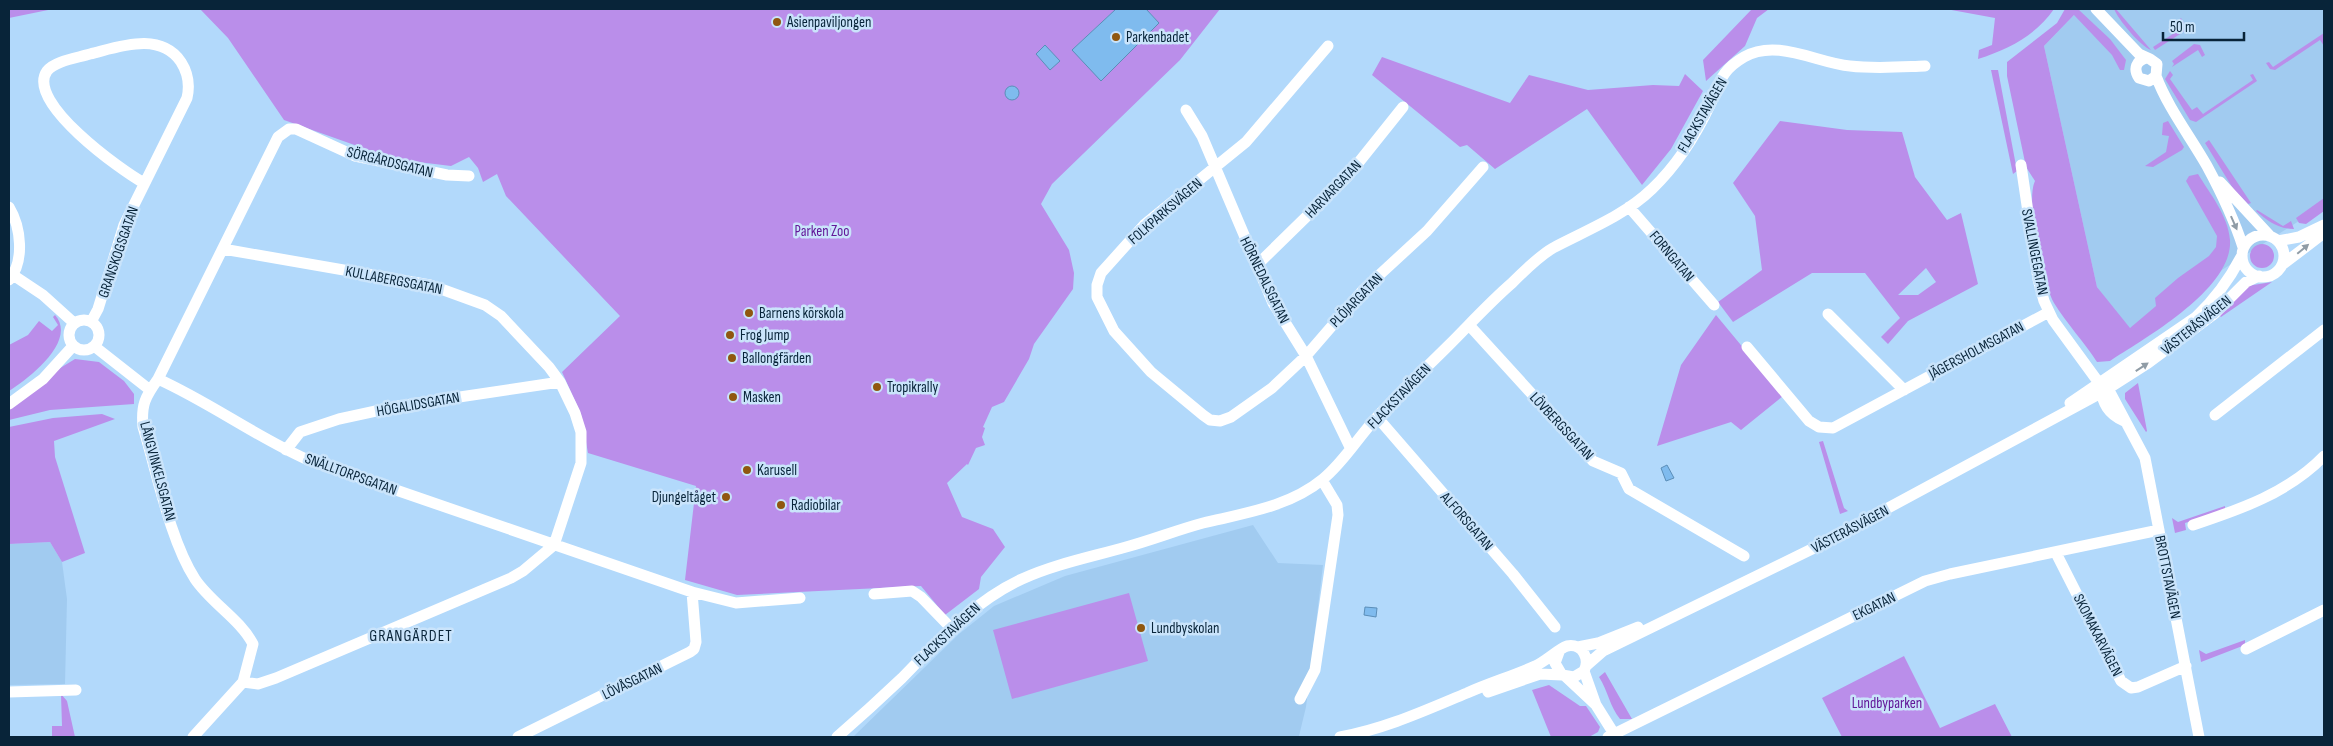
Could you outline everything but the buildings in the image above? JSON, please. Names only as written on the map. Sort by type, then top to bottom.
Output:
[{"type":"street","points":[[2087,9],[2111,32],[2136,65],[2137,75],[2151,78],[2208,168],[2236,225],[2245,268],[2259,276],[2272,274],[2324,233]]},
{"type":"street","points":[[2096,9],[2139,54],[2157,64],[2151,78]]},
{"type":"street","name":"GRANSKOGSGATAN","points":[[91,322],[98,309],[124,225],[188,92],[189,86],[184,68],[174,52],[157,44],[134,44],[77,58],[48,71],[44,79],[46,91],[66,123],[98,151],[144,183]]},
{"type":"street","name":"FOLKPARKSVÄGEN","points":[[1220,421],[1210,420],[1151,372],[1114,331],[1097,298],[1097,285],[1101,273],[1133,236],[1246,142],[1328,46]]},
{"type":"street","name":"FLACKSTAVÄGEN","points":[[837,737],[900,680],[951,628],[977,605],[994,594],[1040,571],[1201,524],[1255,512],[1279,503],[1322,480],[1377,417],[1510,284],[1551,249],[1568,242],[1630,207],[1652,188],[1687,145],[1710,104],[1719,80],[1733,64],[1748,55],[1763,50],[1814,57],[1845,66],[1877,69],[1924,66]]},
{"type":"street","points":[[2136,65],[2139,61],[2146,58]]},
{"type":"street","name":"HARVARGATAN","points":[[1256,266],[1346,177],[1403,107]]},
{"type":"street","name":"HÖRNEDALSGATAN","points":[[1186,110],[1202,136],[1273,303],[1306,356],[1350,447]]},
{"type":"street","name":"SÖRGÅRDSGATAN","points":[[286,130],[296,129],[355,156],[447,175],[469,176]]},
{"type":"street","name":"LÅNGVINKELSGATAN","points":[[193,737],[243,682],[254,644],[196,581],[182,552],[144,427],[144,403],[158,379],[278,136],[286,130]]},
{"type":"street","name":"SVALLINGEGATAN","points":[[2021,165],[2038,280],[2049,312],[2102,389]]},
{"type":"street","name":"PLÖJARGATAN","points":[[1220,421],[1231,417],[1258,398],[1306,356],[1349,305],[1427,231],[1483,167]]},
{"type":"street","points":[[2208,168],[2236,202],[2274,238],[2284,252],[2282,265]]},
{"type":"street","name":"FORNGATAN","points":[[1630,207],[1714,306]]},
{"type":"street","points":[[9,208],[18,235],[18,258],[11,277],[43,295],[74,323]]},
{"type":"street","points":[[2242,252],[2254,236],[2274,238],[2299,237],[2324,225]]},
{"type":"street","name":"KULLABERGSGATAN","points":[[223,249],[430,285],[485,305],[501,316],[549,367],[560,382]]},
{"type":"street","name":"VÄSTERÅSVÄGEN","points":[[2102,389],[2196,317],[2227,283],[2242,252]]},
{"type":"street","name":"VÄSTERÅSVÄGEN","points":[[1585,668],[1603,651],[1814,548],[2028,433],[2148,363],[2214,314],[2246,282],[2259,276]]},
{"type":"street","name":"JÄGERSHOLMSGATAN","points":[[1747,347],[1809,421],[1818,427],[1833,428],[2049,312]]},
{"type":"street","points":[[1828,314],[1904,390]]},
{"type":"street","points":[[86,320],[91,322],[99,333],[94,346],[84,350],[73,346],[70,341],[69,331],[74,323],[86,320]]},
{"type":"street","name":"LÖVBERGSGATAN","points":[[1469,325],[1593,461],[1621,473],[1629,489],[1744,556]]},
{"type":"street","points":[[2215,415],[2324,330]]},
{"type":"street","points":[[9,404],[43,379],[73,346]]},
{"type":"street","points":[[94,346],[150,390]]},
{"type":"street","name":"SNÄLLTORPSGATAN","points":[[158,379],[286,450],[554,545],[692,592],[736,602],[800,598]]},
{"type":"street","points":[[243,682],[258,684],[276,678],[511,578],[523,571],[554,545],[578,472],[582,446],[581,432],[575,412],[560,382]]},
{"type":"street","name":"HÖGALIDSGATAN","points":[[286,450],[300,432],[339,419],[399,406],[560,382]]},
{"type":"street","name":"BROTTSTAVÄGEN","points":[[2102,389],[2121,413],[2144,458],[2200,737]]},
{"type":"street","name":"ALFORSGATAN","points":[[1377,417],[1513,574],[1555,627]]},
{"type":"street","points":[[2193,525],[2257,502],[2302,477],[2324,456]]},
{"type":"street","points":[[1300,699],[1315,670],[1338,515],[1337,505],[1322,480]]},
{"type":"street","name":"EKGATAN","points":[[1613,736],[1925,581],[1950,574],[2159,530]]},
{"type":"street","name":"SKOMAKARVÄGEN","points":[[2056,553],[2121,681],[2126,685],[2138,688],[2186,666]]},
{"type":"street","points":[[874,594],[912,591],[921,597],[951,628]]},
{"type":"street","name":"LÖVÅSGATAN","points":[[518,737],[694,649],[696,642],[692,592]]},
{"type":"street","points":[[2246,649],[2324,610]]},
{"type":"street","name":"VÄSTERÅSVÄGEN","points":[[1578,647],[1598,643],[1651,622],[1668,618]]},
{"type":"street","points":[[1340,737],[1356,736],[1441,705],[1536,666],[1566,647],[1578,647],[1586,656],[1585,668],[1596,705],[1613,736]]},
{"type":"street","points":[[1559,652],[1555,663],[1563,675],[1596,705]]},
{"type":"street","points":[[1441,705],[1466,700],[1540,674],[1574,677],[1585,668]]},
{"type":"street","points":[[9,692],[76,690]]},
{"type":"shaded area","name":"Parkenbadet","points":[[1116,9],[1146,9],[1159,23],[1101,81],[1072,50]]},
{"type":"shaded area","points":[[2080,9],[2324,9],[2324,205],[2129,329],[2097,287],[2044,46]]},
{"type":"shaded area","points":[[1045,45],[1060,61],[1050,70],[1036,54]]},
{"type":"shaded area","points":[[1009,86],[1015,86],[1019,93],[1015,100],[1009,100],[1005,96],[1005,90]]},
{"type":"shaded area","points":[[1667,465],[1674,478],[1666,481],[1661,468]]},
{"type":"shaded area","name":"Lundbyskolan","points":[[1253,525],[1278,563],[1323,565],[1306,707],[1299,736],[853,737],[959,634],[994,606],[1065,576]]},
{"type":"shaded area","points":[[50,542],[62,562],[67,599],[65,684],[9,685],[9,544]]},
{"type":"shaded area","points":[[1365,607],[1377,608],[1376,617],[1364,615]]},
{"type":"green space","points":[[9,9],[53,9],[9,18]]},
{"type":"green space","name":"Parken Zoo","points":[[200,9],[1116,9],[1072,50],[1103,76],[1159,23],[1146,9],[1220,9],[1180,60],[1052,184],[1041,204],[1069,250],[1074,273],[1073,289],[1034,344],[1029,359],[1004,402],[992,407],[983,427],[985,428],[982,437],[985,445],[976,448],[968,465],[947,483],[962,517],[993,529],[1005,547],[981,577],[979,589],[945,615],[921,586],[737,595],[685,580],[696,486],[588,453],[581,414],[562,372],[620,316],[506,196],[497,174],[483,182],[478,168],[469,157],[451,166],[394,159],[284,120],[228,38]]},
{"type":"green space","points":[[1752,9],[1769,9],[1757,18],[1745,46],[1706,81],[1703,60]]},
{"type":"green space","points":[[1946,9],[2054,9],[2030,34],[2011,46],[1978,59],[1979,50],[1992,45],[1995,18]]},
{"type":"green space","points":[[2065,9],[2079,10],[2110,39],[2126,60],[2124,70],[2120,70],[2112,55],[2074,15],[2044,46],[2097,287],[2130,328],[2156,306],[2155,298],[2178,278],[2209,256],[2216,247],[2217,236],[2186,181],[2189,176],[2198,174],[2222,213],[2229,231],[2230,240],[2227,258],[2217,276],[2203,294],[2164,326],[2110,361],[2097,362],[2059,311],[2050,293],[2045,279],[2034,223],[2032,191],[2035,181],[2026,167],[2007,76],[2007,62],[2057,23]]},
{"type":"green space","points":[[2114,9],[2151,50],[2146,48],[2130,32]]},
{"type":"green space","points":[[2181,18],[2188,29],[2155,50],[2153,47],[2182,28],[2178,21]]},
{"type":"green space","points":[[2324,33],[2324,46],[2320,40],[2275,70],[2270,69],[2266,63],[2269,62],[2273,67]]},
{"type":"green space","points":[[2194,44],[2200,45],[2205,55],[2202,57],[2198,50],[2172,67],[2174,64],[2172,61]]},
{"type":"green space","points":[[1382,57],[1510,103],[1529,75],[1588,90],[1653,85],[1679,86],[1685,74],[1703,91],[1671,149],[1642,185],[1587,109],[1495,169],[1467,145],[1460,147],[1372,75]]},
{"type":"green space","points":[[1991,70],[1998,70],[2017,171],[2013,174]]},
{"type":"green space","points":[[2170,71],[2173,75],[2170,79],[2192,110],[2197,107],[2203,114],[2253,80],[2250,75],[2253,74],[2257,81],[2196,122],[2190,120],[2165,79]]},
{"type":"green space","points":[[1780,121],[1847,130],[1902,132],[1915,177],[1947,220],[1961,213],[1978,284],[1908,321],[1888,344],[1881,337],[1900,318],[1865,273],[1812,273],[1733,322],[1718,302],[1762,270],[1755,216],[1733,183]],"holes":[[[1926,268],[1936,282],[1918,295],[1898,295]]]},
{"type":"green space","points":[[2168,121],[2184,147],[2153,167],[2145,166],[2166,152],[2169,136],[2162,135],[2163,123]]},
{"type":"green space","points":[[2209,140],[2251,203],[2248,204],[2234,190],[2205,143]]},
{"type":"green space","points":[[2324,198],[2324,211],[2306,224],[2299,223],[2296,218]]},
{"type":"green space","points":[[2257,210],[2283,226],[2291,221],[2294,229],[2283,228],[2274,224]]},
{"type":"green space","points":[[2262,244],[2271,247],[2274,256],[2271,265],[2262,268],[2253,265],[2250,256],[2253,247]]},
{"type":"green space","points":[[2272,282],[2221,317],[2220,316],[2247,286]]},
{"type":"green space","points":[[55,315],[60,325],[60,336],[56,347],[38,369],[9,391],[9,345],[28,335],[39,321],[52,331],[58,325],[53,317]]},
{"type":"green space","points":[[1716,315],[1783,396],[1741,430],[1731,422],[1657,446],[1681,365]]},
{"type":"green space","points":[[75,359],[99,362],[124,381],[134,394],[134,404],[50,410],[9,420],[9,407],[57,370]]},
{"type":"green space","points":[[2138,383],[2146,432],[2125,399],[2125,393]]},
{"type":"green space","points":[[102,414],[115,419],[54,441],[55,457],[85,553],[62,562],[50,542],[9,544],[9,427],[53,418]]},
{"type":"green space","points":[[1823,441],[1844,508],[1848,511],[1840,514],[1819,442]]},
{"type":"green space","points":[[2225,506],[2225,510],[2185,523],[2186,530],[2175,533],[2172,518],[2178,522]]},
{"type":"green space","points":[[1129,593],[1148,661],[1012,699],[993,630]]},
{"type":"green space","points":[[2245,640],[2245,645],[2201,662],[2199,650],[2206,654]]},
{"type":"green space","name":"Lundbyparken","points":[[1904,656],[1940,728],[1995,704],[2012,737],[1842,737],[1822,698]]},
{"type":"green space","points":[[1605,672],[1632,719],[1620,719],[1611,704],[1599,677]]},
{"type":"green space","points":[[1549,685],[1580,706],[1586,706],[1600,727],[1598,732],[1589,737],[1551,737],[1532,690]]},
{"type":"green space","points":[[61,694],[67,701],[75,737],[52,736],[52,726],[62,726]]},
{"type":"place","name":"Asienpaviljongen","points":[[777,22]]},
{"type":"place","name":"Parkenbadet","points":[[1116,37]]},
{"type":"place","name":"Barnens körskola","points":[[749,313]]},
{"type":"place","name":"Frog Jump","points":[[730,335]]},
{"type":"place","name":"Ballongfärden","points":[[732,358]]},
{"type":"place","name":"Tropikrally","points":[[877,387]]},
{"type":"place","name":"Masken","points":[[733,397]]},
{"type":"place","name":"Karusell","points":[[747,470]]},
{"type":"place","name":"Djungeltåget","points":[[726,497]]},
{"type":"place","name":"Radiobilar","points":[[781,505]]},
{"type":"place","name":"Lundbyskolan","points":[[1141,628]]},
{"type":"district","name":"GRANGÄRDET","points":[[411,635]]}]
